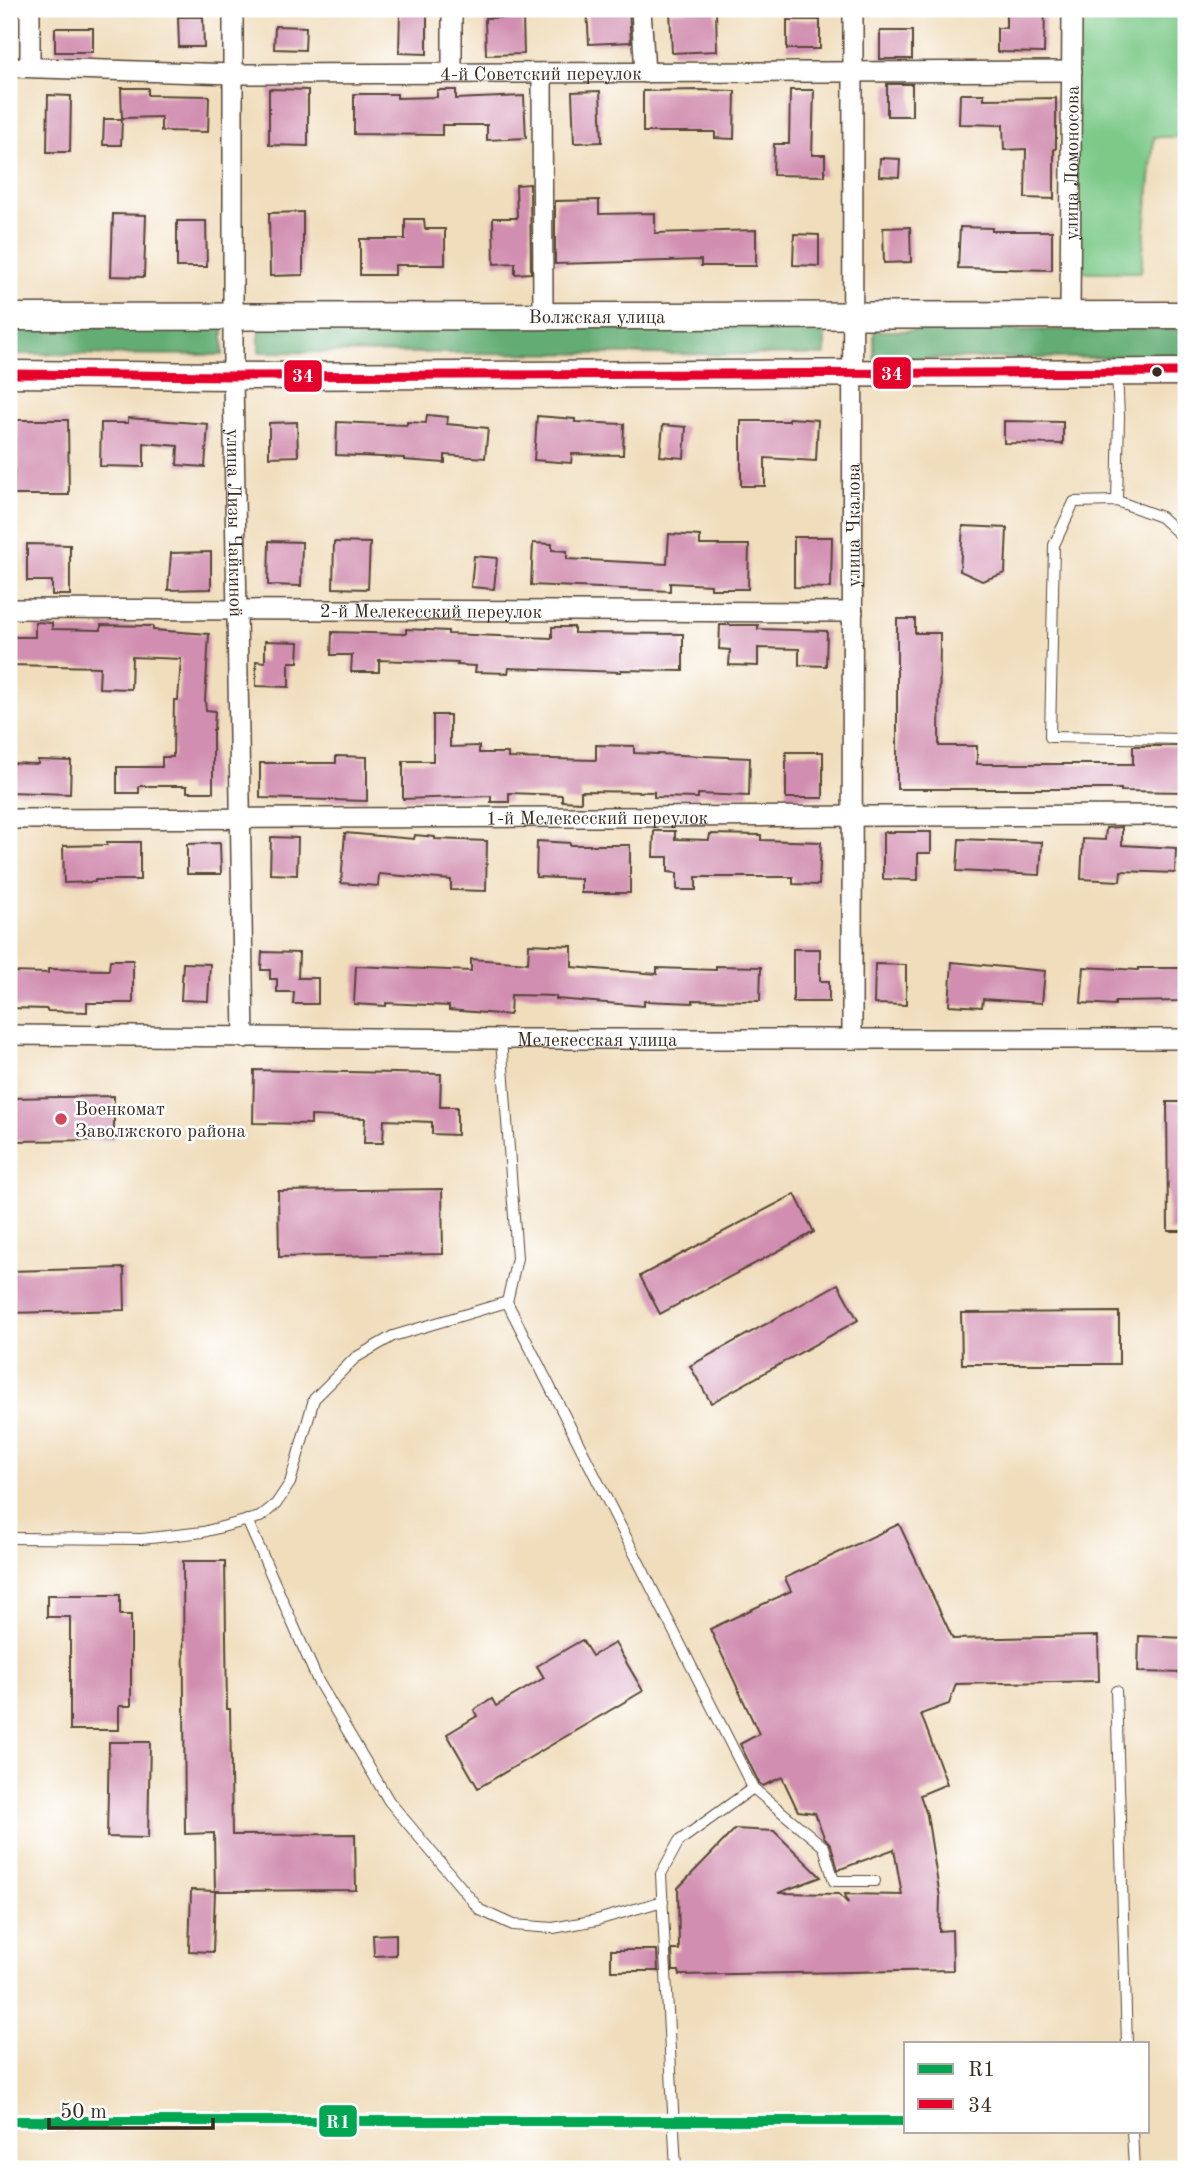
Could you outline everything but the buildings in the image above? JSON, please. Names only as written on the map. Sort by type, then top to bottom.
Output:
[{"type":"main road","name":"Волжская улица","points":[[9,317],[1186,315]]},
{"type":"main road","points":[[9,374],[233,376],[1186,372]]},
{"type":"street","points":[[30,9],[30,67]]},
{"type":"street","name":"улица Лизы Чайкиной","points":[[233,9],[233,376],[244,1038]]},
{"type":"street","points":[[452,9],[452,73]]},
{"type":"street","points":[[641,9],[645,73]]},
{"type":"street","name":"улица Чкалова","points":[[852,1039],[853,9]]},
{"type":"street","name":"улица Ломоносова","points":[[1070,315],[1072,9]]},
{"type":"street","name":"4-й Советский переулок","points":[[9,67],[233,74],[1072,71]]},
{"type":"street","points":[[542,73],[543,316]]},
{"type":"street","name":"2-й Мелекесский переулок","points":[[9,609],[853,612]]},
{"type":"street","name":"1-й Мелекесский переулок","points":[[9,819],[1186,815]]},
{"type":"street","name":"Мелекесская улица","points":[[9,1035],[501,1039],[1186,1039]]},
{"type":"lane","points":[[1117,372],[1117,501]]},
{"type":"lane","points":[[1186,540],[1161,517],[1117,501],[1074,502],[1055,545],[1050,737],[1186,738]]},
{"type":"lane","points":[[501,1039],[517,1258],[506,1302],[753,1788],[824,1847],[834,1881],[875,1881]]},
{"type":"lane","points":[[9,1538],[142,1539],[203,1532],[260,1517],[276,1504],[290,1483],[314,1399],[355,1357],[393,1336],[506,1302]]},
{"type":"lane","points":[[247,1520],[318,1681],[389,1801],[480,1910],[513,1925],[553,1928],[597,1920],[663,1901]]},
{"type":"lane","points":[[1116,1691],[1127,2042]]},
{"type":"lane","points":[[676,2169],[662,1874],[679,1841],[753,1788]]},
{"type":"lane","points":[[1132,2132],[1134,2169]]},
{"type":"green space","points":[[1074,9],[1186,9],[1186,137],[1154,137],[1141,272],[1074,272]]},
{"type":"green space","points":[[259,324],[825,326],[825,355],[259,352]]},
{"type":"green space","points":[[9,326],[223,326],[223,355],[9,354]]},
{"type":"green space","points":[[1186,329],[1186,357],[874,359],[874,331]]},
{"type":"transit line","name":"34","points":[[9,374],[233,376],[1186,372]]},
{"type":"transit line","name":"R1","points":[[9,2121],[904,2121]]},
{"type":"place","name":"Военкомат Заволжского района","points":[[61,1119]]}]
